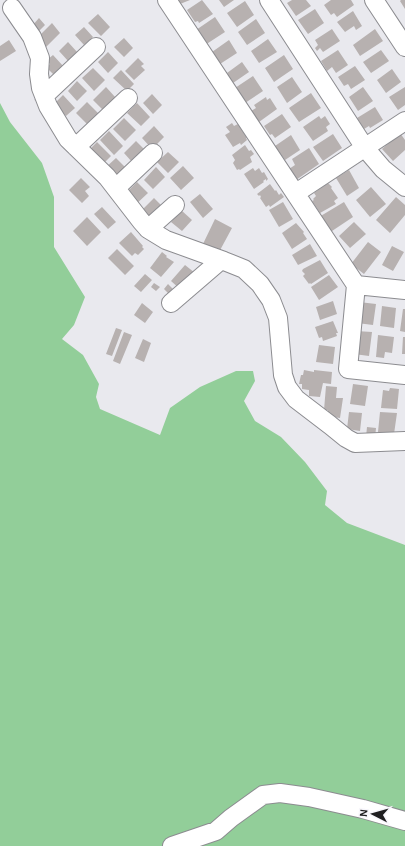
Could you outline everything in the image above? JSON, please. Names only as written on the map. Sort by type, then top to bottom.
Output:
[{"type":"street","points":[[167,0],[356,285],[348,370],[405,375]]},
{"type":"street","points":[[269,0],[365,148],[383,169],[405,187]]},
{"type":"street","points":[[374,0],[405,47]]},
{"type":"street","points":[[12,8],[32,37],[40,58],[39,74],[41,88],[48,106],[68,140],[107,177],[148,229],[166,240],[222,260],[244,270],[260,284],[271,300],[278,318],[283,375],[287,387],[296,399],[346,438],[355,443],[405,441]]},
{"type":"street","points":[[44,96],[96,47]]},
{"type":"street","points":[[76,147],[128,98]]},
{"type":"street","points":[[296,193],[405,121]]},
{"type":"street","points":[[116,188],[153,153]]},
{"type":"street","points":[[148,229],[175,205]]},
{"type":"street","points":[[171,303],[222,260]]},
{"type":"street","points":[[356,285],[405,290]]},
{"type":"street","points":[[172,846],[216,831],[263,795],[280,793],[309,797],[363,809],[405,821]]},
{"type":"green space","points":[[0,103],[10,122],[42,163],[54,197],[54,247],[85,297],[74,325],[62,339],[83,355],[99,384],[96,397],[100,409],[160,435],[170,408],[200,387],[236,371],[253,371],[255,381],[244,401],[255,421],[281,437],[305,462],[327,491],[325,505],[347,523],[405,545],[405,846],[0,846]]},
{"type":"building","points":[[177,0],[190,0],[180,4]]},
{"type":"building","points":[[202,0],[213,14],[199,23],[198,21],[195,22],[187,10]]},
{"type":"building","points":[[219,0],[234,0],[224,7]]},
{"type":"building","points":[[292,0],[306,0],[311,6],[296,16],[287,3]]},
{"type":"building","points":[[331,0],[351,0],[354,5],[337,17],[334,13],[331,15],[324,5]]},
{"type":"building","points":[[405,0],[405,9],[400,1]]},
{"type":"building","points":[[245,1],[254,15],[237,27],[227,13]]},
{"type":"building","points":[[315,9],[324,23],[308,34],[298,20]]},
{"type":"building","points":[[353,11],[362,26],[356,30],[354,26],[345,32],[337,22]]},
{"type":"building","points":[[98,14],[110,27],[101,36],[88,23]]},
{"type":"building","points":[[215,17],[225,32],[205,45],[196,30]]},
{"type":"building","points":[[39,18],[45,25],[38,32],[32,26]]},
{"type":"building","points":[[256,19],[265,33],[247,45],[238,32]]},
{"type":"building","points":[[52,23],[60,33],[46,47],[37,38]]},
{"type":"building","points":[[84,27],[93,37],[84,45],[75,35]]},
{"type":"building","points":[[332,29],[340,41],[323,52],[320,48],[317,51],[315,48],[318,45],[315,40]]},
{"type":"building","points":[[375,29],[383,41],[360,56],[353,45]]},
{"type":"building","points":[[124,38],[133,48],[124,57],[114,47]]},
{"type":"building","points":[[268,39],[277,52],[259,63],[251,51]]},
{"type":"building","points":[[9,40],[16,51],[0,61],[0,46]]},
{"type":"building","points":[[229,40],[237,53],[220,64],[212,52]]},
{"type":"building","points":[[68,42],[78,53],[69,62],[59,51]]},
{"type":"building","points":[[338,50],[348,65],[336,73],[332,67],[327,71],[321,61]]},
{"type":"building","points":[[381,50],[389,61],[371,73],[363,62]]},
{"type":"building","points":[[108,52],[118,63],[108,73],[98,62]]},
{"type":"building","points":[[53,55],[64,67],[55,76],[47,68],[50,64],[47,60]]},
{"type":"building","points":[[284,55],[293,69],[274,82],[265,68]]},
{"type":"building","points":[[138,58],[144,64],[141,66],[145,70],[134,80],[125,71]]},
{"type":"building","points":[[242,62],[249,72],[233,83],[227,73]]},
{"type":"building","points":[[355,66],[365,80],[351,89],[348,84],[344,86],[338,77]]},
{"type":"building","points":[[93,68],[105,80],[94,91],[82,78]]},
{"type":"building","points":[[392,69],[401,82],[386,93],[377,80]]},
{"type":"building","points":[[121,70],[134,84],[127,91],[113,78]]},
{"type":"building","points":[[253,76],[263,91],[245,103],[235,88]]},
{"type":"building","points":[[292,77],[302,92],[287,103],[277,87]]},
{"type":"building","points":[[77,81],[87,91],[77,101],[68,91]]},
{"type":"building","points":[[106,87],[116,98],[103,110],[93,100]]},
{"type":"building","points":[[363,87],[373,101],[358,111],[349,97]]},
{"type":"building","points":[[405,87],[405,105],[398,110],[389,97]]},
{"type":"building","points":[[311,93],[321,108],[299,122],[289,108]]},
{"type":"building","points":[[152,94],[162,105],[153,114],[143,103]]},
{"type":"building","points":[[63,95],[75,108],[66,116],[54,104]]},
{"type":"building","points":[[266,97],[267,100],[270,98],[277,109],[259,122],[251,111],[256,108],[254,105]]},
{"type":"building","points":[[87,102],[99,114],[88,125],[76,113]]},
{"type":"building","points":[[137,103],[150,117],[141,126],[127,113]]},
{"type":"building","points":[[375,107],[383,120],[370,128],[369,126],[364,129],[357,118]]},
{"type":"building","points":[[282,114],[291,127],[275,138],[272,134],[270,135],[264,126]]},
{"type":"building","points":[[319,116],[321,119],[325,116],[330,124],[326,127],[328,131],[313,141],[303,127]]},
{"type":"building","points":[[124,118],[136,130],[125,141],[113,129]]},
{"type":"building","points":[[232,123],[234,126],[238,124],[247,138],[247,140],[241,145],[240,143],[233,147],[225,135],[230,132],[226,127]]},
{"type":"building","points":[[154,126],[164,137],[152,149],[142,138]]},
{"type":"building","points":[[109,131],[123,146],[114,155],[100,140]]},
{"type":"building","points":[[400,133],[405,140],[405,150],[393,161],[382,149]]},
{"type":"building","points":[[333,134],[342,148],[323,161],[313,147]]},
{"type":"building","points":[[291,135],[300,150],[285,160],[275,146]]},
{"type":"building","points":[[136,141],[145,150],[132,162],[124,153]]},
{"type":"building","points":[[97,142],[111,156],[102,165],[88,151]]},
{"type":"building","points":[[245,145],[249,151],[251,150],[254,154],[250,157],[252,162],[240,170],[237,170],[233,163],[235,160],[232,155]]},
{"type":"building","points":[[309,148],[319,164],[296,180],[289,169],[295,165],[292,159]]},
{"type":"building","points":[[168,152],[179,162],[168,173],[157,162]]},
{"type":"building","points":[[116,158],[126,168],[114,179],[104,169]]},
{"type":"building","points":[[183,166],[194,178],[181,190],[170,178]]},
{"type":"building","points":[[156,167],[165,177],[153,189],[144,180]]},
{"type":"building","points":[[253,168],[255,171],[259,168],[262,173],[264,172],[268,179],[263,181],[264,182],[254,189],[244,174]]},
{"type":"building","points":[[349,170],[359,188],[347,196],[336,178]]},
{"type":"building","points":[[81,178],[90,187],[85,191],[89,196],[82,203],[69,190]]},
{"type":"building","points":[[137,182],[148,193],[133,207],[123,196]]},
{"type":"building","points":[[328,183],[338,198],[334,201],[336,204],[320,213],[312,201],[316,196],[314,193]]},
{"type":"building","points":[[270,184],[279,195],[281,193],[284,197],[270,207],[269,205],[266,207],[260,198],[260,195],[259,196],[257,194]]},
{"type":"building","points":[[371,187],[386,204],[370,217],[356,200]]},
{"type":"building","points":[[200,194],[213,209],[203,218],[190,202]]},
{"type":"building","points":[[396,197],[405,205],[405,215],[390,233],[376,220]]},
{"type":"building","points":[[154,198],[161,205],[148,217],[141,211]]},
{"type":"building","points":[[283,202],[293,219],[279,227],[269,210]]},
{"type":"building","points":[[344,202],[353,217],[329,233],[319,217]]},
{"type":"building","points":[[102,207],[116,222],[108,229],[94,214]]},
{"type":"building","points":[[181,210],[192,220],[182,231],[171,222]]},
{"type":"building","points":[[87,217],[101,232],[87,246],[73,231]]},
{"type":"building","points":[[215,219],[232,228],[218,254],[202,246]]},
{"type":"building","points":[[354,222],[366,234],[350,248],[339,236]]},
{"type":"building","points":[[296,223],[304,232],[303,233],[307,239],[292,249],[282,233]]},
{"type":"building","points":[[131,232],[144,249],[138,255],[135,253],[132,256],[119,243]]},
{"type":"building","points":[[368,242],[381,252],[364,274],[351,264]]},
{"type":"building","points":[[310,244],[317,256],[298,265],[292,255]]},
{"type":"building","points":[[392,246],[404,252],[393,271],[382,265]]},
{"type":"building","points":[[117,249],[134,266],[125,275],[108,258]]},
{"type":"building","points":[[162,252],[167,256],[166,257],[174,262],[161,277],[150,268]]},
{"type":"building","points":[[320,260],[328,273],[309,284],[303,276],[305,274],[302,271]]},
{"type":"building","points":[[185,265],[195,273],[181,290],[171,281]]},
{"type":"building","points":[[145,274],[152,280],[141,292],[134,286]]},
{"type":"building","points":[[329,275],[338,287],[319,300],[311,287]]},
{"type":"building","points":[[154,283],[160,287],[156,291],[151,287]]},
{"type":"building","points":[[168,284],[174,290],[170,295],[164,289]]},
{"type":"building","points":[[333,301],[337,314],[320,320],[316,307]]},
{"type":"building","points":[[359,302],[376,304],[373,325],[357,323]]},
{"type":"building","points":[[142,303],[153,312],[145,323],[134,315]]},
{"type":"building","points":[[382,306],[396,308],[394,328],[380,326]]},
{"type":"building","points":[[403,309],[405,309],[405,332],[400,331]]},
{"type":"building","points":[[333,321],[338,333],[336,333],[337,336],[323,341],[322,337],[319,338],[315,327]]},
{"type":"building","points":[[116,328],[122,330],[112,356],[106,354]]},
{"type":"building","points":[[356,331],[372,332],[369,356],[354,354]]},
{"type":"building","points":[[124,332],[132,335],[120,364],[113,361]]},
{"type":"building","points":[[378,335],[394,337],[392,353],[385,352],[384,358],[376,357]]},
{"type":"building","points":[[403,337],[405,337],[405,354],[402,354]]},
{"type":"building","points":[[143,339],[151,343],[144,362],[135,358]]},
{"type":"building","points":[[319,345],[335,347],[333,364],[316,362]]},
{"type":"building","points":[[304,370],[314,372],[314,370],[332,372],[331,384],[323,383],[320,397],[309,396],[309,390],[302,389],[302,384],[299,384]]},
{"type":"building","points":[[353,384],[368,386],[365,406],[350,404]]},
{"type":"building","points":[[326,386],[337,387],[336,398],[343,398],[340,418],[327,415],[328,410],[324,410]]},
{"type":"building","points":[[390,388],[399,389],[397,409],[381,408],[383,390],[389,391]]},
{"type":"building","points":[[349,412],[362,413],[360,431],[347,429]]},
{"type":"building","points":[[380,412],[397,413],[394,434],[378,432]]},
{"type":"building","points":[[367,427],[376,428],[375,438],[366,437]]}]
